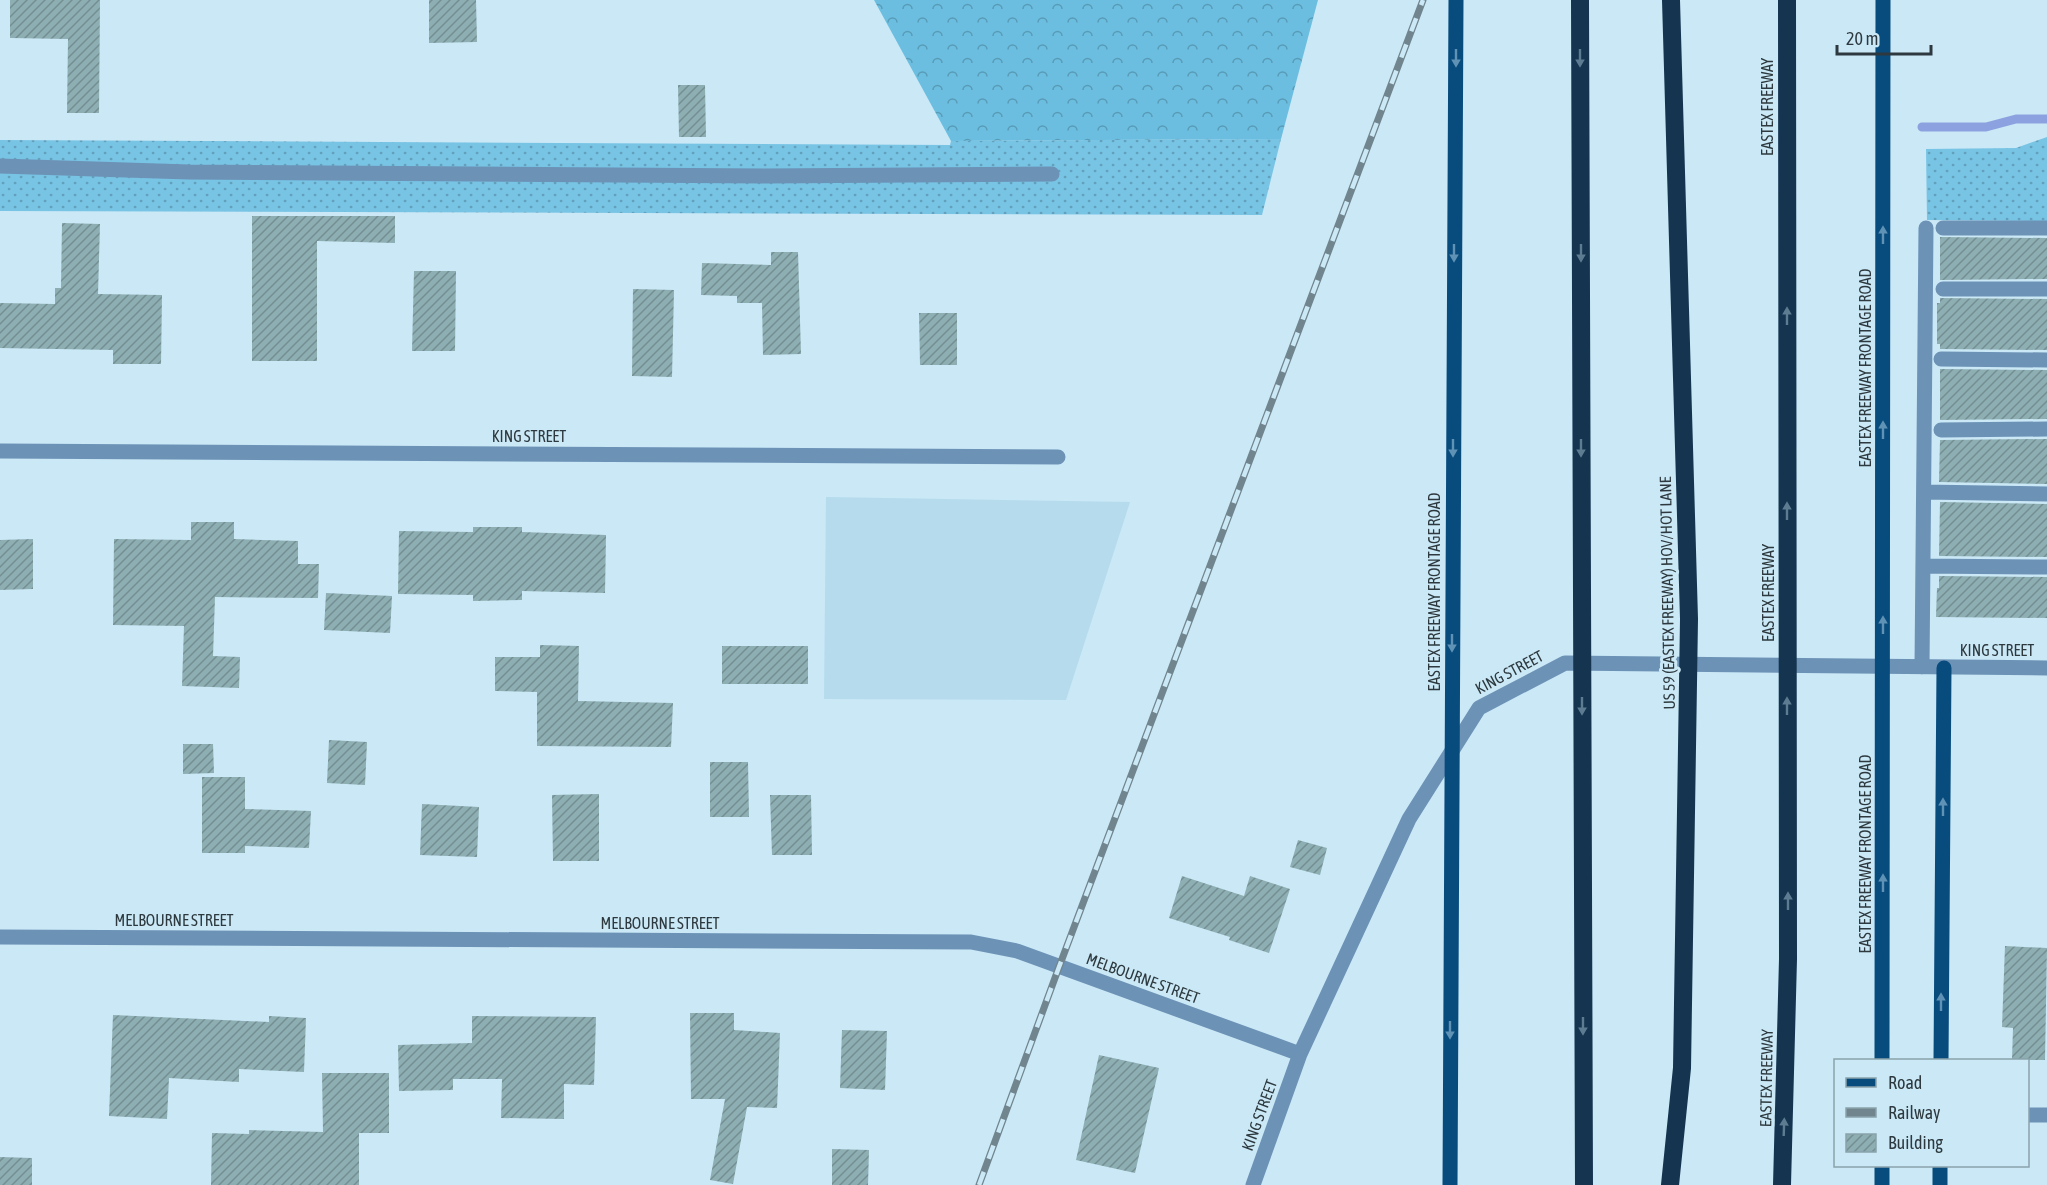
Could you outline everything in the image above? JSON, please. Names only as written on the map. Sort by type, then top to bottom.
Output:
[{"type":"highway","points":[[1580,0],[1584,1185]]},
{"type":"highway","name":"US 59 (EASTEX FREEWAY) HOV/HOT LANE","points":[[1670,1185],[1682,1068],[1689,619],[1671,0]]},
{"type":"highway","name":"EASTEX FREEWAY","points":[[1782,1185],[1788,959],[1787,0]]},
{"type":"main road","name":"EASTEX FREEWAY FRONTAGE ROAD","points":[[1450,1185],[1456,0]]},
{"type":"main road","name":"EASTEX FREEWAY FRONTAGE ROAD","points":[[1882,1059],[1883,0]]},
{"type":"main road","points":[[1941,1059],[1944,668]]},
{"type":"main road","points":[[1882,1167],[1882,1185]]},
{"type":"main road","points":[[1940,1167],[1940,1185]]},
{"type":"street","points":[[0,166],[248,172],[753,176],[1052,174]]},
{"type":"street","points":[[1923,668],[1926,228]]},
{"type":"street","points":[[1943,228],[2047,228]]},
{"type":"street","points":[[1943,289],[2047,289]]},
{"type":"street","points":[[1941,359],[2047,360]]},
{"type":"street","points":[[1941,430],[2047,429]]},
{"type":"street","name":"KING STREET","points":[[0,452],[1058,457]]},
{"type":"street","points":[[1924,492],[2047,494]]},
{"type":"street","points":[[1923,566],[2047,567]]},
{"type":"street","name":"KING STREET","points":[[1253,1185],[1300,1054],[1410,819],[1479,708],[1564,663],[2047,668]]},
{"type":"street","name":"MELBOURNE STREET","points":[[0,937],[971,942],[1017,951],[1300,1054]]},
{"type":"street","points":[[2029,1115],[2047,1115]]},
{"type":"shaded area","points":[[2047,137],[2047,221],[1927,220],[1926,149],[2016,148]]},
{"type":"shaded area","points":[[1281,139],[1262,215],[0,211],[0,140],[950,145],[951,141]]},
{"type":"shaded area","points":[[826,497],[1130,502],[1066,700],[824,699]]},
{"type":"green space","points":[[874,0],[1318,0],[1281,139],[951,141]]},
{"type":"building","points":[[10,0],[100,0],[99,113],[67,113],[68,39],[10,38]]},
{"type":"building","points":[[429,0],[476,0],[477,42],[429,43]]},
{"type":"building","points":[[678,85],[705,85],[706,137],[679,137]]},
{"type":"building","points":[[252,216],[395,216],[395,243],[317,241],[317,361],[252,361]]},
{"type":"building","points":[[62,223],[100,224],[98,294],[162,295],[161,364],[113,364],[113,350],[0,348],[0,303],[55,304],[55,288],[61,288]]},
{"type":"building","points":[[1940,237],[2047,238],[2047,279],[1940,280]]},
{"type":"building","points":[[771,252],[798,252],[801,354],[763,355],[762,303],[737,303],[737,296],[701,295],[702,263],[771,265]]},
{"type":"building","points":[[414,271],[456,271],[455,351],[412,351]]},
{"type":"building","points":[[633,289],[674,290],[672,377],[632,376]]},
{"type":"building","points":[[1940,298],[2047,299],[2047,350],[1940,349],[1940,344],[1937,344],[1937,303],[1940,303]]},
{"type":"building","points":[[919,313],[957,313],[957,365],[920,365]]},
{"type":"building","points":[[1940,369],[2047,370],[2047,419],[1940,420]]},
{"type":"building","points":[[2047,439],[2047,484],[1939,482],[1940,440]]},
{"type":"building","points":[[1940,502],[2047,504],[2047,557],[1939,556]]},
{"type":"building","points":[[191,522],[234,522],[234,539],[298,541],[298,564],[319,564],[318,598],[215,597],[213,656],[240,657],[239,688],[182,686],[184,626],[113,625],[114,539],[191,540]]},
{"type":"building","points":[[473,527],[522,527],[522,532],[606,535],[605,593],[522,591],[522,600],[473,601],[473,595],[398,594],[399,531],[473,532]]},
{"type":"building","points":[[33,539],[33,589],[0,590],[0,540]]},
{"type":"building","points":[[1939,576],[2047,577],[2047,618],[1936,617]]},
{"type":"building","points":[[326,593],[392,596],[390,633],[324,630]]},
{"type":"building","points":[[540,645],[579,646],[578,701],[673,703],[671,747],[537,746],[537,692],[495,691],[495,657],[540,657]]},
{"type":"building","points":[[722,646],[808,646],[808,684],[722,684]]},
{"type":"building","points":[[329,740],[367,742],[365,785],[327,783]]},
{"type":"building","points":[[183,744],[213,744],[214,773],[183,774]]},
{"type":"building","points":[[710,762],[748,762],[749,817],[710,817]]},
{"type":"building","points":[[202,777],[245,777],[245,809],[311,811],[309,848],[245,846],[245,853],[202,853]]},
{"type":"building","points":[[599,794],[599,861],[553,861],[552,795]]},
{"type":"building","points":[[770,795],[811,795],[812,855],[772,855]]},
{"type":"building","points":[[422,804],[479,807],[477,857],[420,855]]},
{"type":"building","points":[[1298,840],[1327,848],[1320,875],[1290,867]]},
{"type":"building","points":[[1182,876],[1244,896],[1250,876],[1290,889],[1269,953],[1229,940],[1230,937],[1169,918]]},
{"type":"building","points":[[2005,946],[2047,948],[2045,1060],[2012,1059],[2013,1028],[2002,1027]]},
{"type":"building","points":[[690,1013],[734,1013],[734,1030],[780,1033],[777,1108],[747,1107],[733,1184],[710,1180],[725,1099],[691,1099]]},
{"type":"building","points":[[113,1015],[269,1022],[269,1016],[306,1018],[304,1072],[239,1069],[239,1082],[169,1078],[167,1119],[109,1116]]},
{"type":"building","points":[[472,1016],[596,1017],[594,1085],[564,1084],[564,1119],[501,1118],[502,1079],[453,1079],[453,1090],[399,1091],[398,1045],[472,1043]]},
{"type":"building","points":[[842,1030],[887,1031],[885,1090],[840,1088]]},
{"type":"building","points":[[1099,1055],[1159,1068],[1135,1173],[1076,1160]]},
{"type":"building","points":[[322,1073],[389,1073],[389,1133],[359,1133],[359,1185],[211,1185],[212,1133],[249,1134],[249,1130],[323,1132]]},
{"type":"building","points":[[832,1149],[869,1150],[868,1185],[832,1185]]},
{"type":"building","points":[[0,1157],[32,1158],[32,1185],[0,1185]]},
{"type":"waterway","points":[[1922,127],[1986,127],[2016,119],[2047,119]]},
{"type":"railway","points":[[979,1185],[1423,0]]}]
